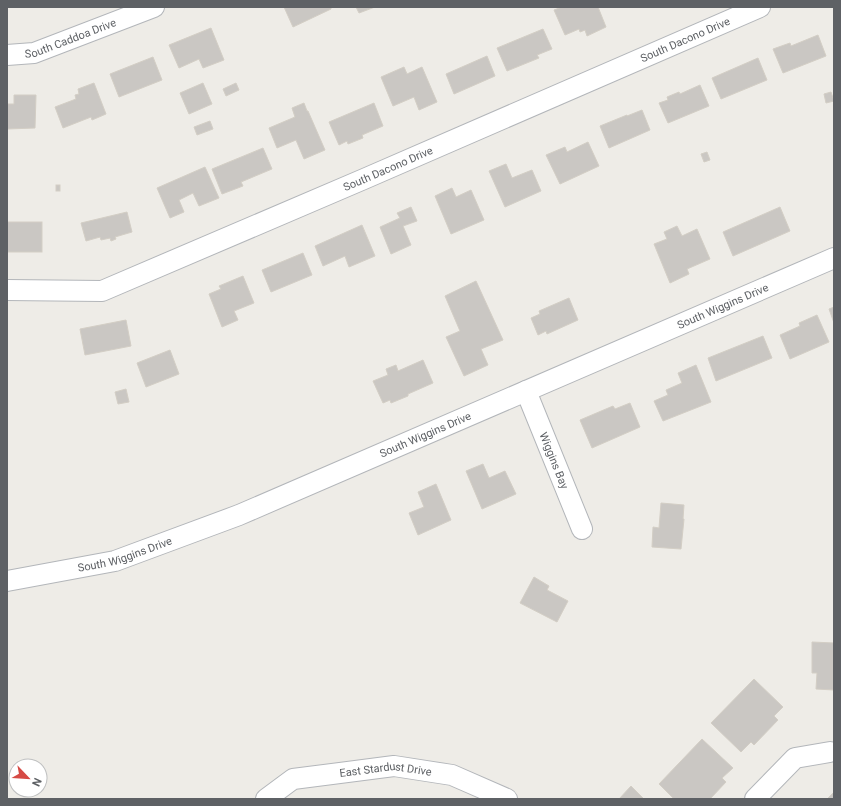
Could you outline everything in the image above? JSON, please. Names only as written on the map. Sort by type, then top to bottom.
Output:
[{"type":"street","name":"South Caddoa Drive","points":[[7,55],[34,53],[154,7]]},
{"type":"street","name":"South Dacono Drive","points":[[7,290],[102,291],[760,7]]},
{"type":"street","name":"South Wiggins Drive","points":[[7,581],[108,562],[239,515],[834,258]]},
{"type":"street","name":"Wiggins Bay","points":[[526,392],[582,529]]},
{"type":"street","points":[[755,799],[795,758],[830,752]]},
{"type":"street","name":"East Stardust Drive","points":[[266,799],[292,779],[394,766],[452,775],[507,799]]},
{"type":"building","points":[[284,7],[331,7],[331,9],[293,27]]},
{"type":"building","points":[[356,7],[375,7],[359,13]]},
{"type":"building","points":[[562,7],[598,7],[606,27],[587,36],[585,30],[580,32],[579,29],[565,35],[554,10]]},
{"type":"building","points":[[211,28],[224,60],[203,68],[199,59],[179,68],[169,45]]},
{"type":"building","points":[[543,29],[552,49],[537,55],[539,58],[507,71],[497,48]]},
{"type":"building","points":[[818,35],[826,56],[783,73],[773,49],[790,43],[791,46]]},
{"type":"building","points":[[487,56],[495,76],[454,94],[446,74]]},
{"type":"building","points":[[153,57],[162,80],[119,97],[110,74]]},
{"type":"building","points":[[758,58],[767,80],[721,99],[712,78]]},
{"type":"building","points":[[404,67],[407,74],[422,67],[437,102],[419,110],[414,97],[393,106],[381,77]]},
{"type":"building","points":[[94,83],[106,114],[92,120],[91,117],[63,128],[55,107],[76,99],[75,95],[79,94],[78,89]]},
{"type":"building","points":[[203,83],[212,104],[189,114],[180,93]]},
{"type":"building","points":[[236,83],[239,90],[226,96],[223,89]]},
{"type":"building","points":[[700,85],[709,106],[668,123],[659,103],[668,100],[667,97],[679,92],[680,94]]},
{"type":"building","points":[[831,92],[834,101],[826,103],[824,94]]},
{"type":"building","points":[[14,95],[36,95],[35,128],[7,129],[7,104],[14,104]]},
{"type":"building","points":[[304,103],[325,150],[304,159],[296,140],[277,148],[269,128],[295,117],[292,108]]},
{"type":"building","points":[[374,103],[383,126],[362,135],[363,138],[348,144],[347,141],[339,145],[329,122]]},
{"type":"building","points":[[642,110],[650,130],[609,148],[600,126]]},
{"type":"building","points":[[210,121],[213,129],[197,135],[194,127]]},
{"type":"building","points":[[588,142],[599,166],[560,184],[546,155],[565,147],[567,152]]},
{"type":"building","points":[[263,148],[272,169],[241,182],[243,186],[222,194],[212,169]]},
{"type":"building","points":[[707,152],[710,160],[704,162],[701,154]]},
{"type":"building","points":[[506,164],[512,178],[532,170],[541,191],[505,207],[489,171]]},
{"type":"building","points":[[205,167],[219,198],[199,206],[193,193],[179,200],[184,212],[170,218],[157,188]]},
{"type":"building","points":[[56,185],[60,185],[60,191],[56,191]]},
{"type":"building","points":[[452,188],[456,197],[471,190],[484,220],[451,234],[435,196]]},
{"type":"building","points":[[411,207],[417,221],[403,226],[411,245],[391,254],[380,227],[400,218],[397,213]]},
{"type":"building","points":[[780,207],[790,231],[733,256],[723,232]]},
{"type":"building","points":[[127,212],[132,232],[115,237],[116,239],[111,241],[110,238],[101,240],[100,237],[86,241],[81,223]]},
{"type":"building","points":[[7,222],[42,222],[42,252],[7,252]]},
{"type":"building","points":[[362,225],[375,256],[349,267],[345,256],[323,266],[315,246]]},
{"type":"building","points":[[677,226],[682,236],[697,229],[710,259],[687,269],[689,274],[670,283],[654,244],[667,239],[664,232]]},
{"type":"building","points":[[303,253],[312,275],[271,292],[262,270]]},
{"type":"building","points":[[243,276],[254,303],[234,311],[238,320],[222,327],[209,294],[221,289],[219,286]]},
{"type":"building","points":[[476,281],[503,340],[481,349],[488,365],[464,376],[446,337],[460,331],[445,296]]},
{"type":"building","points":[[569,298],[578,320],[547,334],[546,331],[538,335],[531,318],[540,314],[539,311]]},
{"type":"building","points":[[834,307],[834,323],[829,309]]},
{"type":"building","points":[[817,315],[829,342],[790,359],[780,335],[800,326],[799,323]]},
{"type":"building","points":[[126,320],[131,346],[85,355],[80,329]]},
{"type":"building","points":[[763,336],[772,358],[716,381],[708,358]]},
{"type":"building","points":[[170,350],[179,374],[146,387],[137,363]]},
{"type":"building","points":[[423,360],[433,383],[391,403],[390,400],[383,403],[373,381],[388,375],[386,369],[396,365],[398,371]]},
{"type":"building","points":[[696,365],[711,402],[663,421],[654,401],[668,395],[666,390],[682,383],[678,373]]},
{"type":"building","points":[[126,389],[129,402],[118,404],[115,392]]},
{"type":"building","points":[[630,403],[640,427],[592,448],[580,420],[613,406],[615,409]]},
{"type":"building","points":[[483,464],[489,478],[505,471],[516,494],[482,509],[466,471]]},
{"type":"building","points":[[436,484],[451,520],[418,535],[409,513],[424,507],[418,492]]},
{"type":"building","points":[[661,503],[684,505],[681,549],[652,547],[653,527],[659,528]]},
{"type":"building","points":[[534,577],[549,586],[547,590],[568,601],[557,622],[520,603]]},
{"type":"building","points":[[812,642],[834,643],[834,690],[816,689],[817,673],[812,673]]},
{"type":"building","points":[[754,679],[783,707],[774,716],[778,720],[754,745],[751,742],[741,752],[711,723]]},
{"type":"building","points":[[702,739],[733,768],[722,778],[726,782],[710,799],[674,799],[659,784]]},
{"type":"building","points":[[631,786],[644,799],[619,799]]},
{"type":"building","points":[[834,792],[834,799],[827,799]]}]
